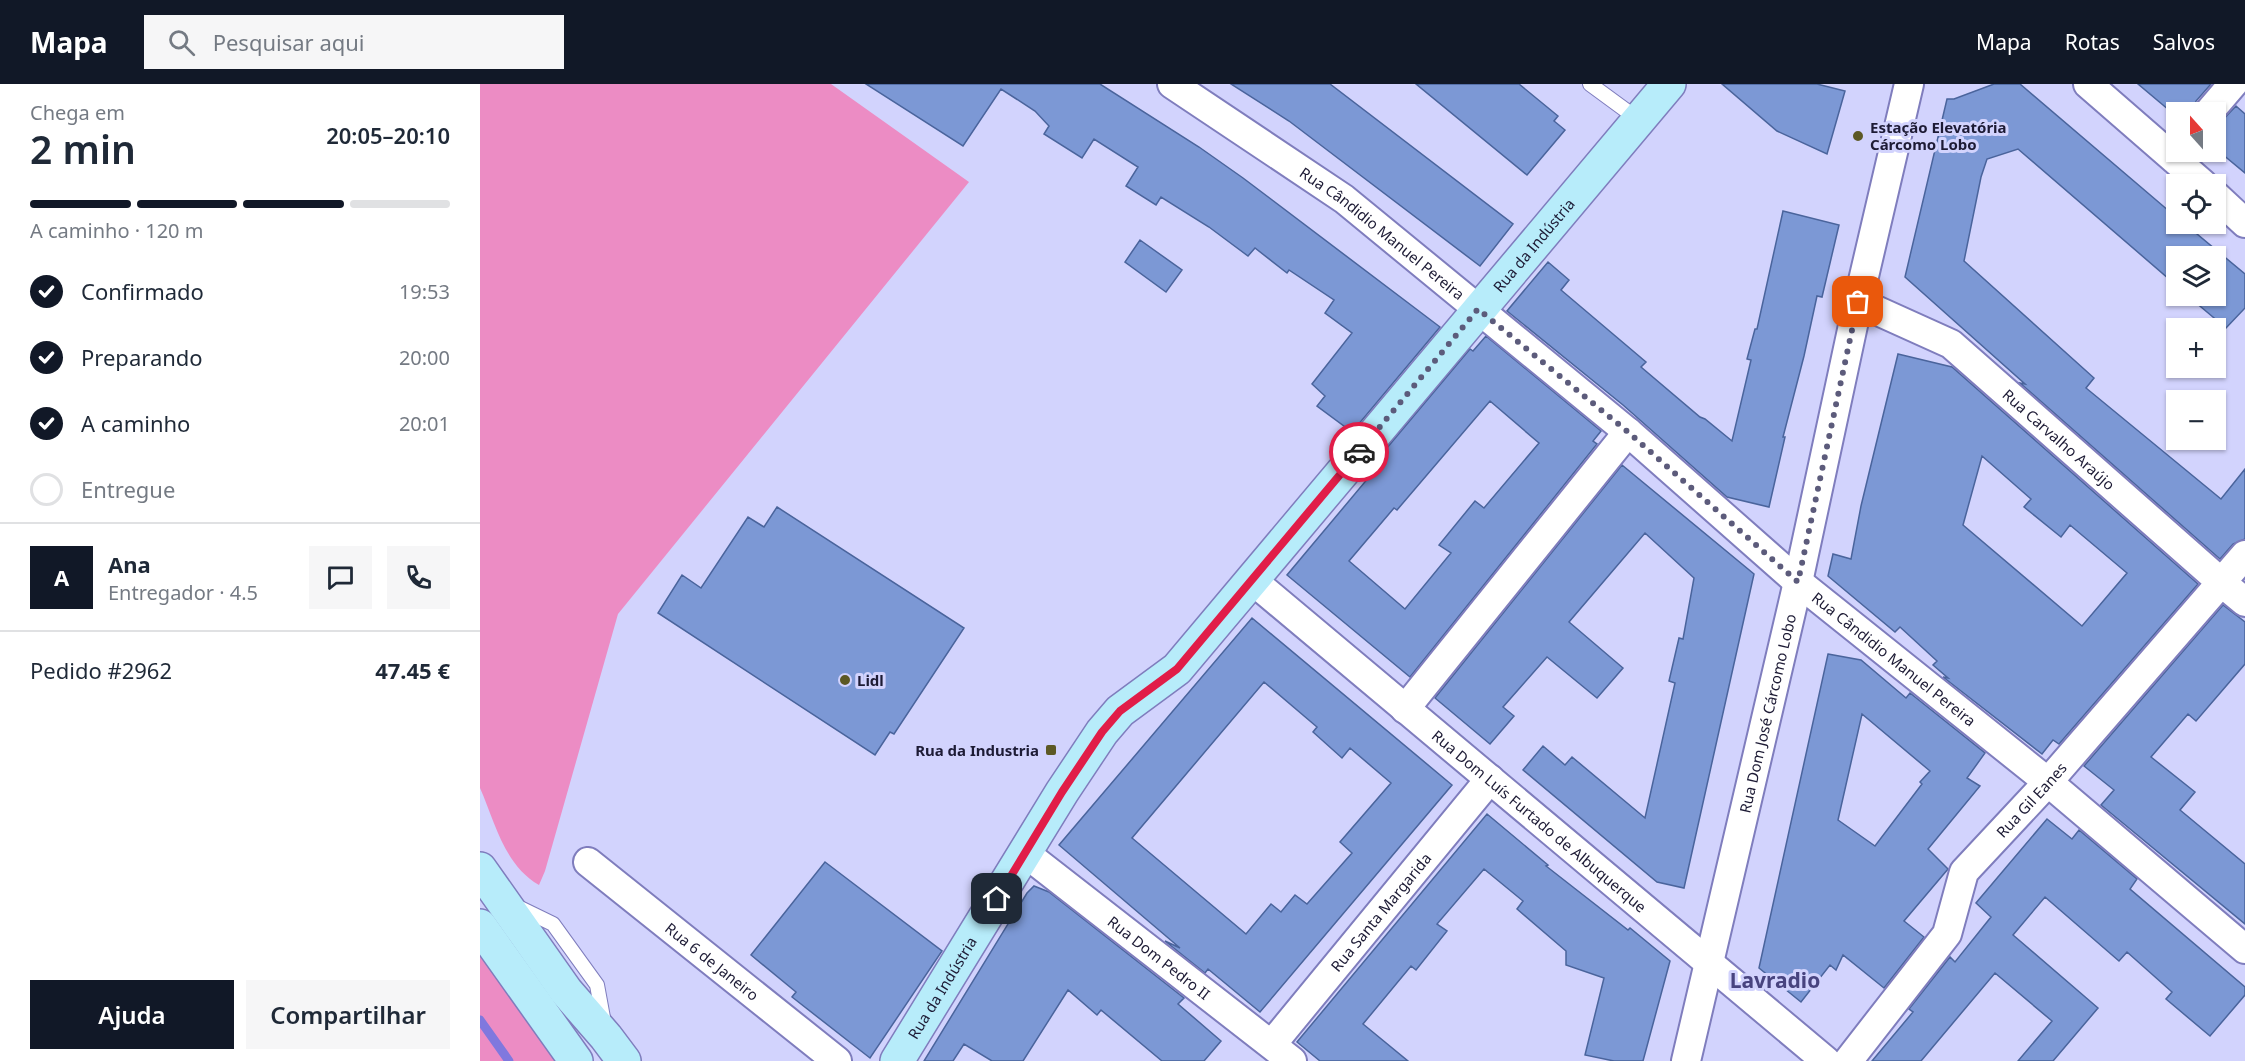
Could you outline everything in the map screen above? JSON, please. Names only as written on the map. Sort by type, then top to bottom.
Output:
[{"type":"street","name":"Rua Cândidio Manuel Pereira","points":[[1172,84],[1344,199],[1628,432],[1798,582],[2048,782],[2245,949]]},
{"type":"street","name":"Rua da Indústria","points":[[897,1061],[1062,792],[1102,732],[1120,711],[1177,669],[1669,84]]},
{"type":"street","name":"Rua Dom José Cárcomo Lobo","points":[[1686,1061],[1798,582],[1858,302],[1909,84]]},
{"type":"street","points":[[2088,84],[2166,147]]},
{"type":"street","points":[[2218,102],[2233,84]]},
{"type":"street","points":[[2182,162],[2193,174]]},
{"type":"street","points":[[2226,205],[2245,222]]},
{"type":"street","name":"Rua Carvalho Araújo","points":[[1858,302],[1951,344],[2245,602]]},
{"type":"street","points":[[1405,709],[1628,432]]},
{"type":"street","name":"Rua Gil Eanes","points":[[1848,1061],[1947,934],[1964,872],[2048,782],[2245,555]]},
{"type":"street","name":"Rua Dom Luís Furtado de Albuquerque","points":[[1252,580],[1826,1061]]},
{"type":"street","name":"Rua Santa Margarida","points":[[1282,1053],[1490,779]]},
{"type":"street","name":"Rua Dom Pedro II","points":[[1025,853],[1282,1053]]},
{"type":"street","name":"Rua 6 de Janeiro","points":[[588,862],[837,1061]]},
{"type":"street","points":[[480,869],[566,991],[615,1049]]},
{"type":"street","points":[[480,926],[576,1061]]},
{"type":"lane","points":[[1590,84],[1639,120]]},
{"type":"shaded area","points":[[480,84],[831,84],[969,182],[618,614],[545,871],[539,885],[517,866],[509,854],[480,788]]},
{"type":"shaded area","points":[[480,942],[563,1061],[480,1061]]},
{"type":"building","points":[[866,84],[1100,84],[1243,178],[1440,327],[1352,432],[1317,406],[1325,396],[1312,384],[1352,333],[1325,313],[1334,300],[1289,270],[1287,273],[1255,248],[1248,256],[1209,227],[1161,197],[1156,205],[1126,186],[1138,167],[1094,139],[1082,158],[1044,134],[1049,126],[1035,111],[1001,89],[963,146]]},
{"type":"building","points":[[1231,84],[1330,84],[1513,224],[1480,266],[1289,121]]},
{"type":"building","points":[[1416,84],[1519,84],[1558,116],[1554,121],[1565,130],[1527,175]]},
{"type":"building","points":[[1722,84],[1817,84],[1845,91],[1827,154],[1777,131]]},
{"type":"building","points":[[1994,84],[2020,84],[2166,208],[2166,234],[2197,234],[2211,246],[2166,246],[2166,276],[2018,149],[1987,159],[1981,177],[1964,261],[2094,378],[2086,388],[2221,499],[2245,469],[2245,539],[2233,544],[2220,559],[2020,383],[2025,384],[1905,277],[1947,99],[1954,99]]},
{"type":"building","points":[[2138,84],[2211,84],[2196,102],[2166,102],[2166,108]]},
{"type":"building","points":[[2236,106],[2245,114],[2245,173],[2226,157],[2226,116]]},
{"type":"building","points":[[1783,211],[1839,225],[1822,297],[1817,296],[1783,437],[1785,437],[1769,507],[1727,497],[1623,405],[1507,311],[1548,262],[1569,280],[1561,290],[1646,362],[1641,367],[1732,441],[1751,360],[1747,359],[1755,329],[1757,329]]},
{"type":"building","points":[[1140,240],[1182,270],[1166,292],[1125,262]]},
{"type":"building","points":[[2226,258],[2245,274],[2245,308],[2226,328],[2226,318],[2214,318],[2200,306],[2226,306]]},
{"type":"building","points":[[1486,336],[1601,431],[1593,441],[1597,444],[1410,677],[1287,575],[1385,458],[1381,455],[1470,349],[1473,351]],"holes":[[[1490,401],[1539,443],[1484,508],[1475,501],[1439,545],[1451,553],[1405,609],[1349,561],[1394,508],[1397,510]]]},
{"type":"building","points":[[1898,354],[1952,367],[2198,584],[2059,744],[2053,740],[2042,754],[1943,677],[1948,678],[1933,665],[1937,661],[1900,627],[1895,632],[1828,576],[1833,554],[1851,559],[1861,506]],"holes":[[[1982,456],[2031,499],[2024,507],[2061,537],[2070,525],[2127,573],[2082,626],[1963,525]]]},
{"type":"building","points":[[1622,465],[1754,574],[1684,888],[1657,882],[1523,770],[1543,746],[1565,765],[1572,757],[1645,818],[1675,683],[1669,681],[1679,638],[1683,639],[1694,578],[1645,533],[1569,622],[1623,668],[1597,698],[1547,657],[1503,707],[1514,716],[1490,744],[1435,698]]},
{"type":"building","name":"Lidl","points":[[777,507],[964,628],[894,734],[890,732],[875,755],[658,613],[682,575],[701,588],[748,517],[764,527]]},
{"type":"building","points":[[2223,605],[2245,622],[2245,664],[2196,721],[2188,714],[2151,757],[2195,792],[2180,810],[2245,864],[2245,924],[2101,805],[2114,790],[2084,766]]},
{"type":"building","points":[[1252,618],[1452,785],[1260,1012],[1208,969],[1205,973],[1165,941],[1180,948],[1059,845]],"holes":[[[1264,682],[1317,727],[1313,732],[1342,758],[1350,748],[1391,783],[1340,842],[1352,853],[1307,904],[1295,895],[1281,912],[1271,904],[1246,934],[1132,838]]]},
{"type":"building","points":[[1828,654],[1861,660],[1906,698],[1910,693],[1985,753],[1967,778],[1980,786],[1928,849],[1948,869],[1904,921],[1924,937],[1884,988],[1843,955],[1836,970],[1830,965],[1801,1002],[1759,968]],"holes":[[[1862,714],[1930,771],[1875,846],[1838,820]]]},
{"type":"building","points":[[1487,814],[1548,865],[1546,866],[1628,930],[1630,928],[1670,961],[1643,1061],[1614,1061],[1585,1055],[1604,978],[1566,965],[1566,951],[1517,909],[1523,901],[1484,869],[1437,924],[1447,931],[1416,970],[1411,966],[1363,1024],[1408,1061],[1320,1061],[1297,1042]]},
{"type":"building","points":[[2047,819],[2072,839],[2079,830],[2137,879],[2130,889],[2245,987],[2245,995],[2210,1036],[2166,999],[2172,992],[2127,952],[2119,961],[2045,897],[2013,935],[2098,1008],[2053,1061],[2018,1061],[2052,1021],[1995,973],[1921,1061],[1872,1061],[1913,1012],[1909,1009],[1950,957],[1955,962],[1991,917],[1976,903]]},
{"type":"building","points":[[825,862],[942,951],[870,1058],[792,997],[796,992],[751,955]]},
{"type":"building","points":[[1034,886],[1049,892],[1184,998],[1178,1004],[1221,1041],[1204,1061],[1162,1061],[1101,1010],[1097,1015],[1068,990],[1023,1061],[992,1061],[964,1044],[953,1061],[924,1061],[1027,893]]},
{"type":"waterway","points":[[480,1020],[509,1061]]},
{"type":"way so far","points":[[1359,452],[1478,309],[1628,432],[1798,582],[1858,302]]},
{"type":"place","name":"Estação Elevatória Cárcomo Lobo","points":[[1858,136]]},
{"type":"place","name":"Lidl","points":[[845,680]]},
{"type":"place","name":"Rua da Industria","points":[[1051,750]]},
{"type":"district","name":"Lavradio","points":[[1775,980]]},
{"type":"route","points":[[997,899],[1062,792],[1102,732],[1120,711],[1177,669],[1359,452]]}]
